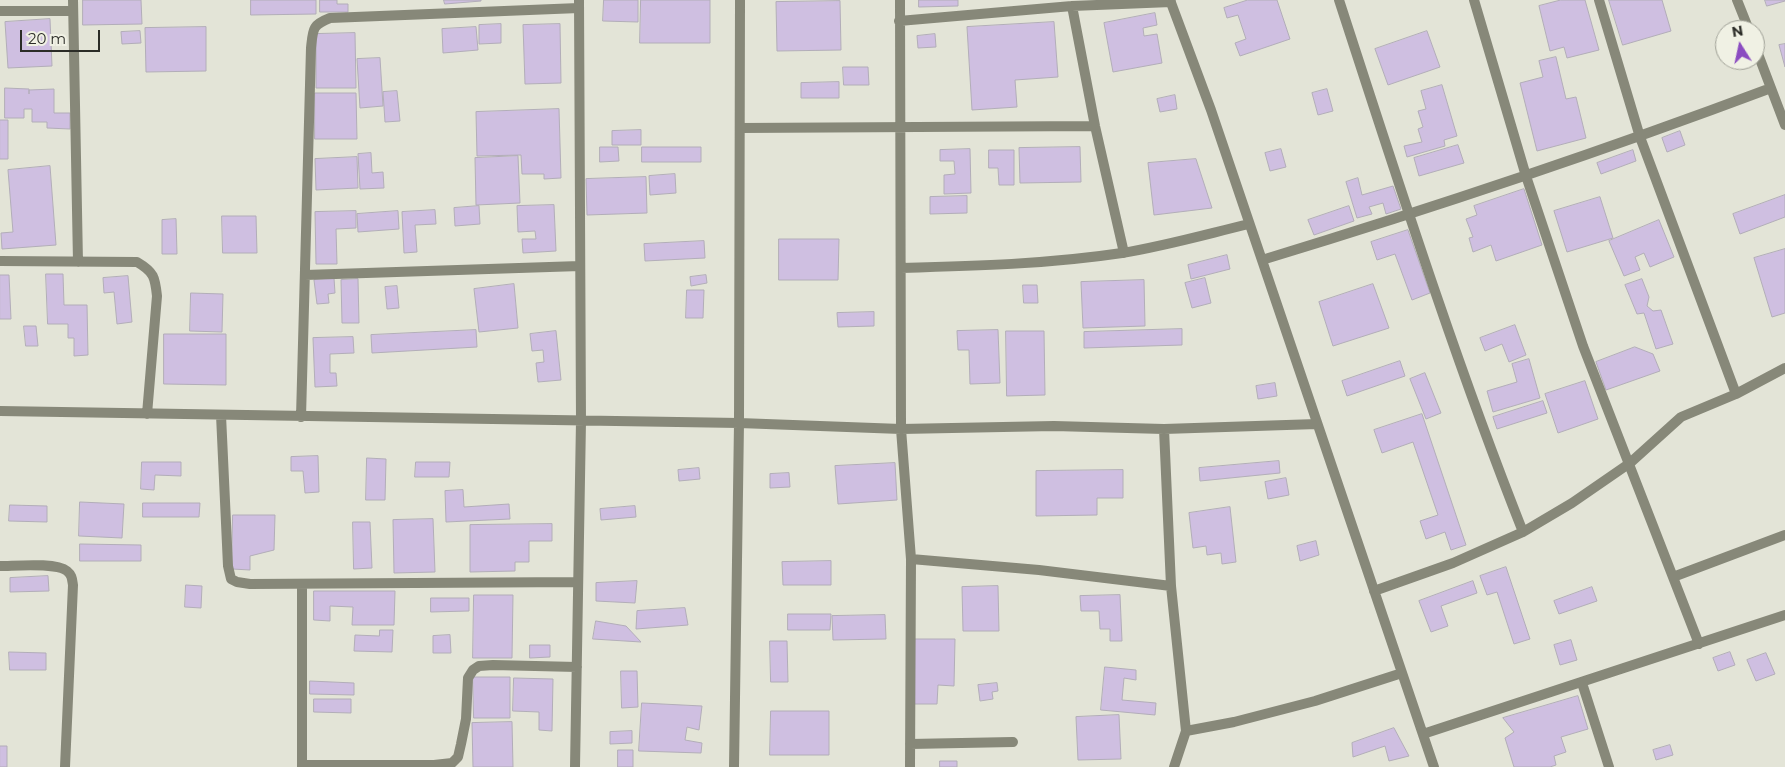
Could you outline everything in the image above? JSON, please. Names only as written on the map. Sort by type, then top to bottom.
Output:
[{"type":"street","points":[[73,0],[78,262]]},
{"type":"street","points":[[734,767],[739,423],[740,0]]},
{"type":"street","points":[[900,0],[901,429],[911,559],[910,767]]},
{"type":"street","points":[[1339,0],[1409,214],[1494,459],[1523,532]]},
{"type":"street","points":[[1474,0],[1526,176],[1583,346],[1699,644]]},
{"type":"street","points":[[1599,0],[1640,137],[1736,394]]},
{"type":"street","points":[[1737,0],[1745,20]]},
{"type":"street","points":[[899,21],[1072,6],[1170,1],[1211,110],[1434,767]]},
{"type":"street","points":[[301,417],[313,28],[319,22],[330,18],[579,4],[581,421],[575,767]]},
{"type":"street","points":[[1072,6],[1095,126],[1124,252]]},
{"type":"street","points":[[0,10],[73,11]]},
{"type":"street","points":[[1764,70],[1785,124]]},
{"type":"street","points":[[1262,260],[1526,176],[1640,137],[1771,88]]},
{"type":"street","points":[[740,128],[1095,126]]},
{"type":"street","points":[[901,268],[1012,265],[1124,252],[1249,224]]},
{"type":"street","points":[[0,261],[138,262],[150,269],[156,281],[157,296],[147,414]]},
{"type":"street","points":[[305,275],[580,266]]},
{"type":"street","points":[[1374,591],[1453,563],[1523,532],[1572,503],[1630,463],[1681,417],[1736,394],[1785,368]]},
{"type":"street","points":[[0,411],[739,423],[901,429],[1054,426],[1164,429],[1318,424]]},
{"type":"street","points":[[221,415],[228,566],[230,578],[237,582],[250,584],[578,582]]},
{"type":"street","points":[[1164,429],[1172,586],[1186,731],[1174,767]]},
{"type":"street","points":[[1674,577],[1785,535]]},
{"type":"street","points":[[911,559],[1038,570],[1172,586]]},
{"type":"street","points":[[0,566],[56,566],[66,570],[71,576],[74,585],[65,767]]},
{"type":"street","points":[[302,584],[302,766],[434,766],[452,763],[458,757],[461,744],[466,719],[468,678],[473,670],[479,666],[493,665],[577,667]]},
{"type":"street","points":[[1423,734],[1785,615]]},
{"type":"street","points":[[1186,731],[1234,722],[1315,701],[1402,673]]},
{"type":"street","points":[[1582,683],[1609,767]]},
{"type":"street","points":[[910,744],[1013,742]]},
{"type":"building","points":[[83,0],[141,0],[142,24],[83,25]]},
{"type":"building","points":[[251,0],[316,0],[316,14],[251,15]]},
{"type":"building","points":[[320,0],[337,0],[337,4],[348,4],[348,12],[320,12]]},
{"type":"building","points":[[444,0],[481,0],[481,1],[445,4]]},
{"type":"building","points":[[604,0],[638,0],[638,22],[603,21]]},
{"type":"building","points":[[641,0],[710,0],[710,43],[640,43]]},
{"type":"building","points":[[919,0],[958,0],[958,6],[919,7]]},
{"type":"building","points":[[1248,0],[1277,0],[1290,39],[1240,56],[1235,43],[1246,39],[1238,15],[1227,18],[1224,8]]},
{"type":"building","points":[[1561,0],[1585,0],[1599,50],[1567,58],[1564,47],[1550,51],[1539,6]]},
{"type":"building","points":[[1609,0],[1662,0],[1671,31],[1623,45]]},
{"type":"building","points":[[1765,0],[1785,0],[1785,1],[1767,6]]},
{"type":"building","points":[[840,1],[841,50],[777,51],[776,2]]},
{"type":"building","points":[[1155,13],[1157,25],[1143,28],[1144,36],[1157,34],[1162,63],[1113,72],[1104,23]]},
{"type":"building","points":[[50,19],[52,66],[8,68],[5,22]]},
{"type":"building","points":[[1054,22],[1058,77],[1015,80],[1017,107],[972,110],[967,27]]},
{"type":"building","points":[[501,24],[501,43],[479,44],[479,25]]},
{"type":"building","points":[[560,24],[561,83],[525,84],[523,25]]},
{"type":"building","points":[[206,27],[206,71],[146,72],[145,28]]},
{"type":"building","points":[[476,27],[478,50],[443,53],[442,29]]},
{"type":"building","points":[[140,31],[141,43],[122,44],[121,32]]},
{"type":"building","points":[[1427,31],[1440,67],[1388,85],[1375,49]]},
{"type":"building","points":[[355,33],[356,88],[316,88],[316,34]]},
{"type":"building","points":[[935,34],[936,47],[918,48],[917,36]]},
{"type":"building","points":[[1785,44],[1785,67],[1779,45]]},
{"type":"building","points":[[1556,57],[1566,99],[1576,97],[1586,138],[1537,151],[1520,83],[1543,77],[1539,61]]},
{"type":"building","points":[[380,58],[383,106],[360,108],[357,59]]},
{"type":"building","points":[[843,67],[868,67],[869,85],[844,85]]},
{"type":"building","points":[[839,82],[839,98],[801,98],[801,83]]},
{"type":"building","points":[[1442,85],[1457,136],[1444,140],[1445,146],[1407,157],[1404,146],[1422,142],[1418,129],[1423,127],[1418,111],[1426,109],[1421,91]]},
{"type":"building","points":[[5,88],[29,90],[54,89],[54,113],[70,113],[70,129],[47,128],[47,122],[32,122],[32,109],[24,109],[24,118],[5,118]]},
{"type":"building","points":[[1327,89],[1333,111],[1318,115],[1312,93]]},
{"type":"building","points":[[397,91],[400,121],[385,122],[383,92]]},
{"type":"building","points":[[315,93],[356,93],[357,139],[315,139]]},
{"type":"building","points":[[1175,95],[1177,109],[1160,112],[1157,99]]},
{"type":"building","points":[[559,109],[561,178],[544,179],[544,174],[522,174],[521,155],[477,156],[476,112]]},
{"type":"building","points":[[0,120],[8,120],[8,159],[0,159]]},
{"type":"building","points":[[641,130],[641,145],[612,145],[612,131]]},
{"type":"building","points":[[1680,131],[1685,145],[1667,152],[1662,138]]},
{"type":"building","points":[[1458,145],[1464,163],[1419,176],[1414,158]]},
{"type":"building","points":[[600,147],[618,147],[619,161],[600,162]]},
{"type":"building","points":[[642,147],[701,147],[701,162],[642,162]]},
{"type":"building","points":[[1080,147],[1081,182],[1020,183],[1019,148]]},
{"type":"building","points":[[970,149],[971,193],[944,194],[944,175],[955,174],[954,161],[940,161],[940,150]]},
{"type":"building","points":[[1281,149],[1286,167],[1270,171],[1265,153]]},
{"type":"building","points":[[989,150],[1014,150],[1014,185],[999,185],[998,168],[989,168]]},
{"type":"building","points":[[1633,150],[1636,161],[1601,174],[1597,163]]},
{"type":"building","points":[[371,153],[372,173],[383,172],[384,188],[360,189],[358,154]]},
{"type":"building","points":[[518,156],[520,203],[476,205],[475,158]]},
{"type":"building","points":[[357,157],[358,188],[316,190],[315,159]]},
{"type":"building","points":[[1196,159],[1212,208],[1154,215],[1148,163]]},
{"type":"building","points":[[50,166],[56,245],[2,249],[1,233],[13,232],[8,170]]},
{"type":"building","points":[[675,174],[676,193],[650,195],[649,176]]},
{"type":"building","points":[[646,177],[647,213],[587,215],[586,179]]},
{"type":"building","points":[[1358,178],[1362,195],[1393,186],[1401,209],[1386,214],[1383,203],[1369,207],[1372,214],[1357,218],[1346,182]]},
{"type":"building","points":[[1524,189],[1542,245],[1496,261],[1491,245],[1473,252],[1469,238],[1473,237],[1466,219],[1477,215],[1474,206]]},
{"type":"building","points":[[1785,195],[1785,217],[1740,234],[1733,214]]},
{"type":"building","points":[[967,196],[967,213],[930,214],[930,197]]},
{"type":"building","points":[[1600,197],[1613,238],[1567,252],[1554,211]]},
{"type":"building","points":[[554,205],[556,251],[523,253],[522,239],[536,239],[535,231],[518,232],[517,206]]},
{"type":"building","points":[[479,206],[480,224],[455,226],[454,208]]},
{"type":"building","points":[[1349,206],[1354,221],[1314,235],[1308,220]]},
{"type":"building","points":[[435,210],[436,224],[415,225],[417,252],[404,253],[402,212]]},
{"type":"building","points":[[356,211],[356,228],[336,229],[337,264],[316,264],[315,212]]},
{"type":"building","points":[[398,211],[399,229],[358,232],[357,214]]},
{"type":"building","points":[[222,216],[256,216],[257,253],[223,253]]},
{"type":"building","points":[[176,219],[177,254],[162,254],[162,220]]},
{"type":"building","points":[[1659,220],[1674,257],[1650,267],[1644,253],[1635,257],[1640,270],[1624,276],[1609,241]]},
{"type":"building","points":[[1408,230],[1430,293],[1412,300],[1395,254],[1377,260],[1371,242]]},
{"type":"building","points":[[779,239],[839,239],[838,280],[779,280]]},
{"type":"building","points":[[704,241],[705,258],[645,261],[644,244]]},
{"type":"building","points":[[1785,249],[1785,313],[1772,317],[1754,258]]},
{"type":"building","points":[[1227,255],[1230,269],[1191,279],[1188,265]]},
{"type":"building","points":[[46,274],[63,274],[64,305],[87,305],[88,355],[74,356],[74,338],[68,338],[68,324],[48,324]]},
{"type":"building","points":[[0,275],[9,275],[11,319],[0,319]]},
{"type":"building","points":[[706,275],[707,283],[691,286],[690,277]]},
{"type":"building","points":[[128,276],[132,322],[117,324],[114,292],[104,293],[103,278]]},
{"type":"building","points":[[334,278],[335,293],[328,294],[329,303],[317,304],[314,280]]},
{"type":"building","points":[[1205,278],[1211,303],[1192,308],[1185,283]]},
{"type":"building","points":[[358,279],[359,323],[342,323],[341,280]]},
{"type":"building","points":[[1642,279],[1649,297],[1647,306],[1653,311],[1661,310],[1673,344],[1656,349],[1644,313],[1637,314],[1625,285]]},
{"type":"building","points":[[1144,280],[1145,326],[1083,328],[1081,282]]},
{"type":"building","points":[[514,284],[518,328],[479,332],[474,289]]},
{"type":"building","points":[[1373,284],[1389,328],[1333,346],[1319,302]]},
{"type":"building","points":[[1023,285],[1037,285],[1038,303],[1024,303]]},
{"type":"building","points":[[397,286],[399,308],[387,309],[385,287]]},
{"type":"building","points":[[687,290],[704,290],[703,318],[686,318]]},
{"type":"building","points":[[191,293],[223,294],[222,332],[190,331]]},
{"type":"building","points":[[874,312],[874,326],[838,327],[837,313]]},
{"type":"building","points":[[1515,325],[1526,355],[1509,362],[1502,344],[1485,351],[1480,338]]},
{"type":"building","points":[[24,326],[36,326],[38,346],[26,346]]},
{"type":"building","points":[[1182,329],[1182,345],[1084,348],[1084,332]]},
{"type":"building","points":[[476,330],[477,347],[372,353],[371,335]]},
{"type":"building","points":[[998,330],[1000,383],[970,384],[969,350],[958,350],[957,331]]},
{"type":"building","points":[[556,331],[561,380],[538,382],[536,363],[544,362],[543,350],[532,351],[530,334]]},
{"type":"building","points":[[1006,331],[1044,331],[1045,395],[1007,396]]},
{"type":"building","points":[[164,334],[226,334],[226,385],[164,384]]},
{"type":"building","points":[[353,337],[354,353],[330,354],[330,373],[336,373],[337,386],[315,387],[313,338]]},
{"type":"building","points":[[1635,347],[1653,354],[1660,371],[1606,390],[1596,362]]},
{"type":"building","points":[[1529,359],[1540,398],[1493,412],[1487,391],[1517,382],[1512,364]]},
{"type":"building","points":[[1400,361],[1405,376],[1347,396],[1342,381]]},
{"type":"building","points":[[1425,373],[1441,413],[1426,419],[1410,379]]},
{"type":"building","points":[[1585,381],[1598,419],[1558,433],[1545,394]]},
{"type":"building","points":[[1275,383],[1277,396],[1258,399],[1256,386]]},
{"type":"building","points":[[1543,401],[1547,413],[1497,429],[1493,417]]},
{"type":"building","points":[[1422,414],[1466,545],[1451,550],[1445,532],[1426,539],[1420,521],[1438,515],[1413,442],[1382,453],[1374,430]]},
{"type":"building","points":[[318,456],[319,492],[305,493],[303,471],[291,471],[291,457]]},
{"type":"building","points":[[367,458],[386,459],[385,500],[366,500]]},
{"type":"building","points":[[1279,461],[1280,473],[1200,481],[1199,468]]},
{"type":"building","points":[[142,462],[181,462],[181,476],[155,475],[154,490],[141,489]]},
{"type":"building","points":[[416,462],[450,462],[449,477],[415,477]]},
{"type":"building","points":[[895,463],[897,500],[838,504],[835,466]]},
{"type":"building","points":[[699,468],[700,479],[679,481],[678,470]]},
{"type":"building","points":[[1123,470],[1123,498],[1097,498],[1097,515],[1036,516],[1036,471]]},
{"type":"building","points":[[789,473],[790,487],[770,488],[770,474]]},
{"type":"building","points":[[1286,478],[1289,495],[1268,499],[1265,482]]},
{"type":"building","points":[[463,490],[464,507],[509,504],[510,519],[446,522],[445,491]]},
{"type":"building","points":[[80,502],[124,504],[122,538],[79,536]]},
{"type":"building","points":[[143,503],[200,503],[199,517],[143,517]]},
{"type":"building","points":[[10,505],[47,506],[47,522],[9,521]]},
{"type":"building","points":[[635,506],[636,517],[601,520],[600,509]]},
{"type":"building","points":[[1230,507],[1236,562],[1222,564],[1221,553],[1207,555],[1206,546],[1193,548],[1189,513]]},
{"type":"building","points":[[233,515],[275,515],[274,550],[250,556],[250,570],[232,569]]},
{"type":"building","points":[[433,519],[435,572],[394,573],[393,520]]},
{"type":"building","points":[[353,522],[370,522],[372,568],[354,569]]},
{"type":"building","points":[[552,524],[552,541],[529,541],[529,562],[515,562],[515,571],[470,572],[470,525]]},
{"type":"building","points":[[1316,541],[1319,555],[1300,561],[1297,546]]},
{"type":"building","points":[[80,544],[141,545],[141,561],[80,561]]},
{"type":"building","points":[[831,561],[831,585],[783,585],[782,562]]},
{"type":"building","points":[[1506,567],[1530,639],[1514,644],[1497,592],[1487,595],[1480,576]]},
{"type":"building","points":[[48,576],[49,591],[10,592],[10,578]]},
{"type":"building","points":[[637,581],[635,603],[596,601],[596,583]]},
{"type":"building","points":[[1473,581],[1477,593],[1441,606],[1448,626],[1431,632],[1419,601]]},
{"type":"building","points":[[186,585],[202,586],[201,608],[185,607]]},
{"type":"building","points":[[998,586],[999,631],[963,631],[962,587]]},
{"type":"building","points":[[1592,587],[1597,601],[1559,614],[1554,601]]},
{"type":"building","points":[[314,591],[395,591],[394,625],[352,625],[353,607],[330,606],[330,621],[314,620]]},
{"type":"building","points":[[474,595],[513,595],[512,658],[473,658]]},
{"type":"building","points":[[1120,595],[1122,641],[1110,641],[1110,629],[1100,629],[1099,611],[1081,611],[1080,596]]},
{"type":"building","points":[[431,598],[469,598],[469,611],[431,612]]},
{"type":"building","points":[[685,608],[688,625],[636,629],[637,611]]},
{"type":"building","points":[[788,614],[831,614],[830,630],[788,630]]},
{"type":"building","points":[[885,615],[886,639],[833,640],[832,616]]},
{"type":"building","points":[[596,621],[626,626],[641,642],[593,639]]},
{"type":"building","points":[[380,630],[393,630],[392,652],[354,651],[355,635],[379,636]]},
{"type":"building","points":[[450,635],[451,653],[433,653],[433,636]]},
{"type":"building","points":[[915,639],[955,639],[954,686],[938,685],[937,704],[914,704]]},
{"type":"building","points":[[1571,640],[1577,660],[1560,665],[1554,645]]},
{"type":"building","points":[[770,641],[787,641],[788,682],[771,682]]},
{"type":"building","points":[[530,645],[550,645],[550,657],[530,658]]},
{"type":"building","points":[[9,652],[46,653],[46,670],[10,670]]},
{"type":"building","points":[[1730,652],[1735,665],[1718,671],[1713,658]]},
{"type":"building","points":[[1766,653],[1775,674],[1756,681],[1747,660]]},
{"type":"building","points":[[1105,667],[1136,670],[1136,680],[1124,678],[1122,700],[1156,703],[1155,715],[1101,710]]},
{"type":"building","points":[[621,671],[637,671],[638,707],[622,708]]},
{"type":"building","points":[[473,677],[510,677],[510,718],[474,718]]},
{"type":"building","points":[[514,678],[553,679],[552,731],[539,730],[539,712],[513,711]]},
{"type":"building","points":[[310,681],[354,683],[354,695],[310,694]]},
{"type":"building","points":[[997,683],[998,691],[992,692],[993,699],[980,701],[978,685]]},
{"type":"building","points":[[1578,696],[1588,729],[1561,737],[1566,752],[1554,756],[1556,765],[1550,767],[1514,767],[1505,738],[1514,732],[1503,718]]},
{"type":"building","points":[[314,699],[351,699],[351,713],[314,712]]},
{"type":"building","points":[[642,703],[702,706],[699,730],[687,727],[685,740],[702,743],[701,753],[639,751]]},
{"type":"building","points":[[771,711],[829,711],[829,755],[770,755]]},
{"type":"building","points":[[1119,715],[1121,759],[1078,760],[1076,717]]},
{"type":"building","points":[[512,722],[513,767],[473,767],[472,723]]},
{"type":"building","points":[[1394,728],[1409,756],[1389,761],[1385,746],[1353,757],[1352,743]]},
{"type":"building","points":[[632,731],[632,743],[610,744],[610,732]]},
{"type":"building","points":[[1670,745],[1673,755],[1656,760],[1653,750]]},
{"type":"building","points":[[0,746],[7,746],[7,767],[0,767]]},
{"type":"building","points":[[618,750],[633,750],[633,767],[618,767]]},
{"type":"building","points":[[940,761],[957,761],[957,767],[940,767]]}]
